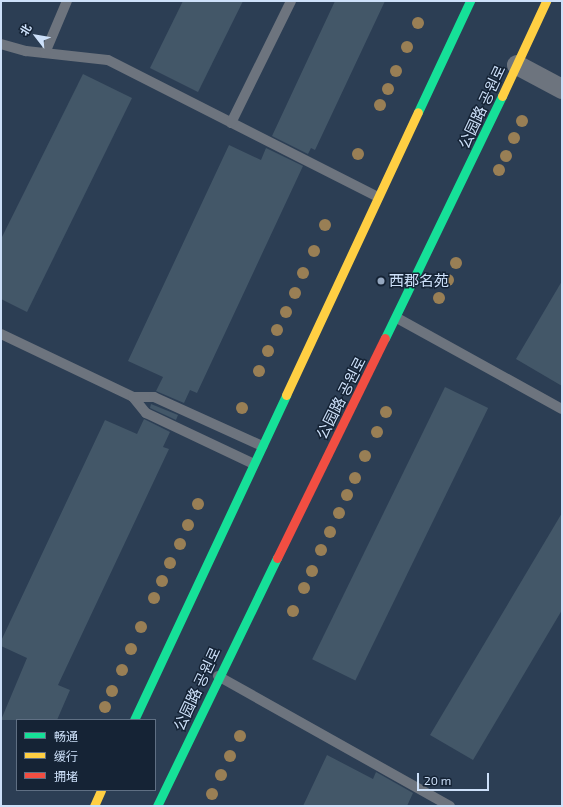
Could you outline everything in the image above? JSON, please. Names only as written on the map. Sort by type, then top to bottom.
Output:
[{"type":"main road","points":[[134,719],[470,1]]},
{"type":"main road","name":"公园路 공원로","points":[[157,806],[218,676],[397,318],[546,1]]},
{"type":"main road","points":[[94,806],[101,791]]},
{"type":"street","points":[[517,65],[562,89]]},
{"type":"lane","points":[[44,53],[67,1]]},
{"type":"lane","points":[[231,123],[291,1]]},
{"type":"lane","points":[[1,44],[44,53],[108,60],[378,197]]},
{"type":"lane","points":[[397,318],[562,409]]},
{"type":"lane","points":[[1,334],[133,397],[146,413],[254,464]]},
{"type":"lane","points":[[133,397],[154,396],[262,446]]},
{"type":"lane","points":[[218,676],[450,806]]},
{"type":"building","points":[[183,1],[243,1],[198,92],[150,68]]},
{"type":"building","points":[[335,1],[385,1],[315,150],[311,148],[308,154],[272,136]]},
{"type":"building","points":[[83,74],[132,98],[27,312],[1,299],[1,239]]},
{"type":"building","points":[[229,145],[261,160],[266,148],[303,166],[197,393],[190,390],[184,403],[156,391],[163,377],[128,361]]},
{"type":"building","points":[[562,281],[562,386],[516,359]]},
{"type":"building","points":[[445,387],[488,408],[355,680],[312,659]]},
{"type":"building","points":[[151,404],[178,415],[176,420],[150,408]]},
{"type":"building","points":[[144,419],[170,432],[163,447],[169,449],[58,685],[70,690],[57,719],[1,720],[27,658],[1,646],[1,641],[105,420],[137,434]]},
{"type":"building","points":[[562,513],[562,610],[473,760],[430,735]]},
{"type":"building","points":[[327,755],[373,779],[376,772],[413,793],[407,806],[303,806]]},
{"type":"traffic: fast","points":[[418,112],[470,1]]},
{"type":"traffic: fast","points":[[385,338],[502,96]]},
{"type":"traffic: fast","points":[[134,719],[286,395]]},
{"type":"traffic: fast","points":[[157,806],[277,558]]},
{"type":"traffic: slow","points":[[502,96],[546,1]]},
{"type":"traffic: slow","points":[[286,395],[418,112]]},
{"type":"traffic: slow","points":[[94,806],[101,791]]},
{"type":"traffic: jam","points":[[277,558],[385,338]]},
{"type":"place","name":"西郡名苑","points":[[381,281]]}]
